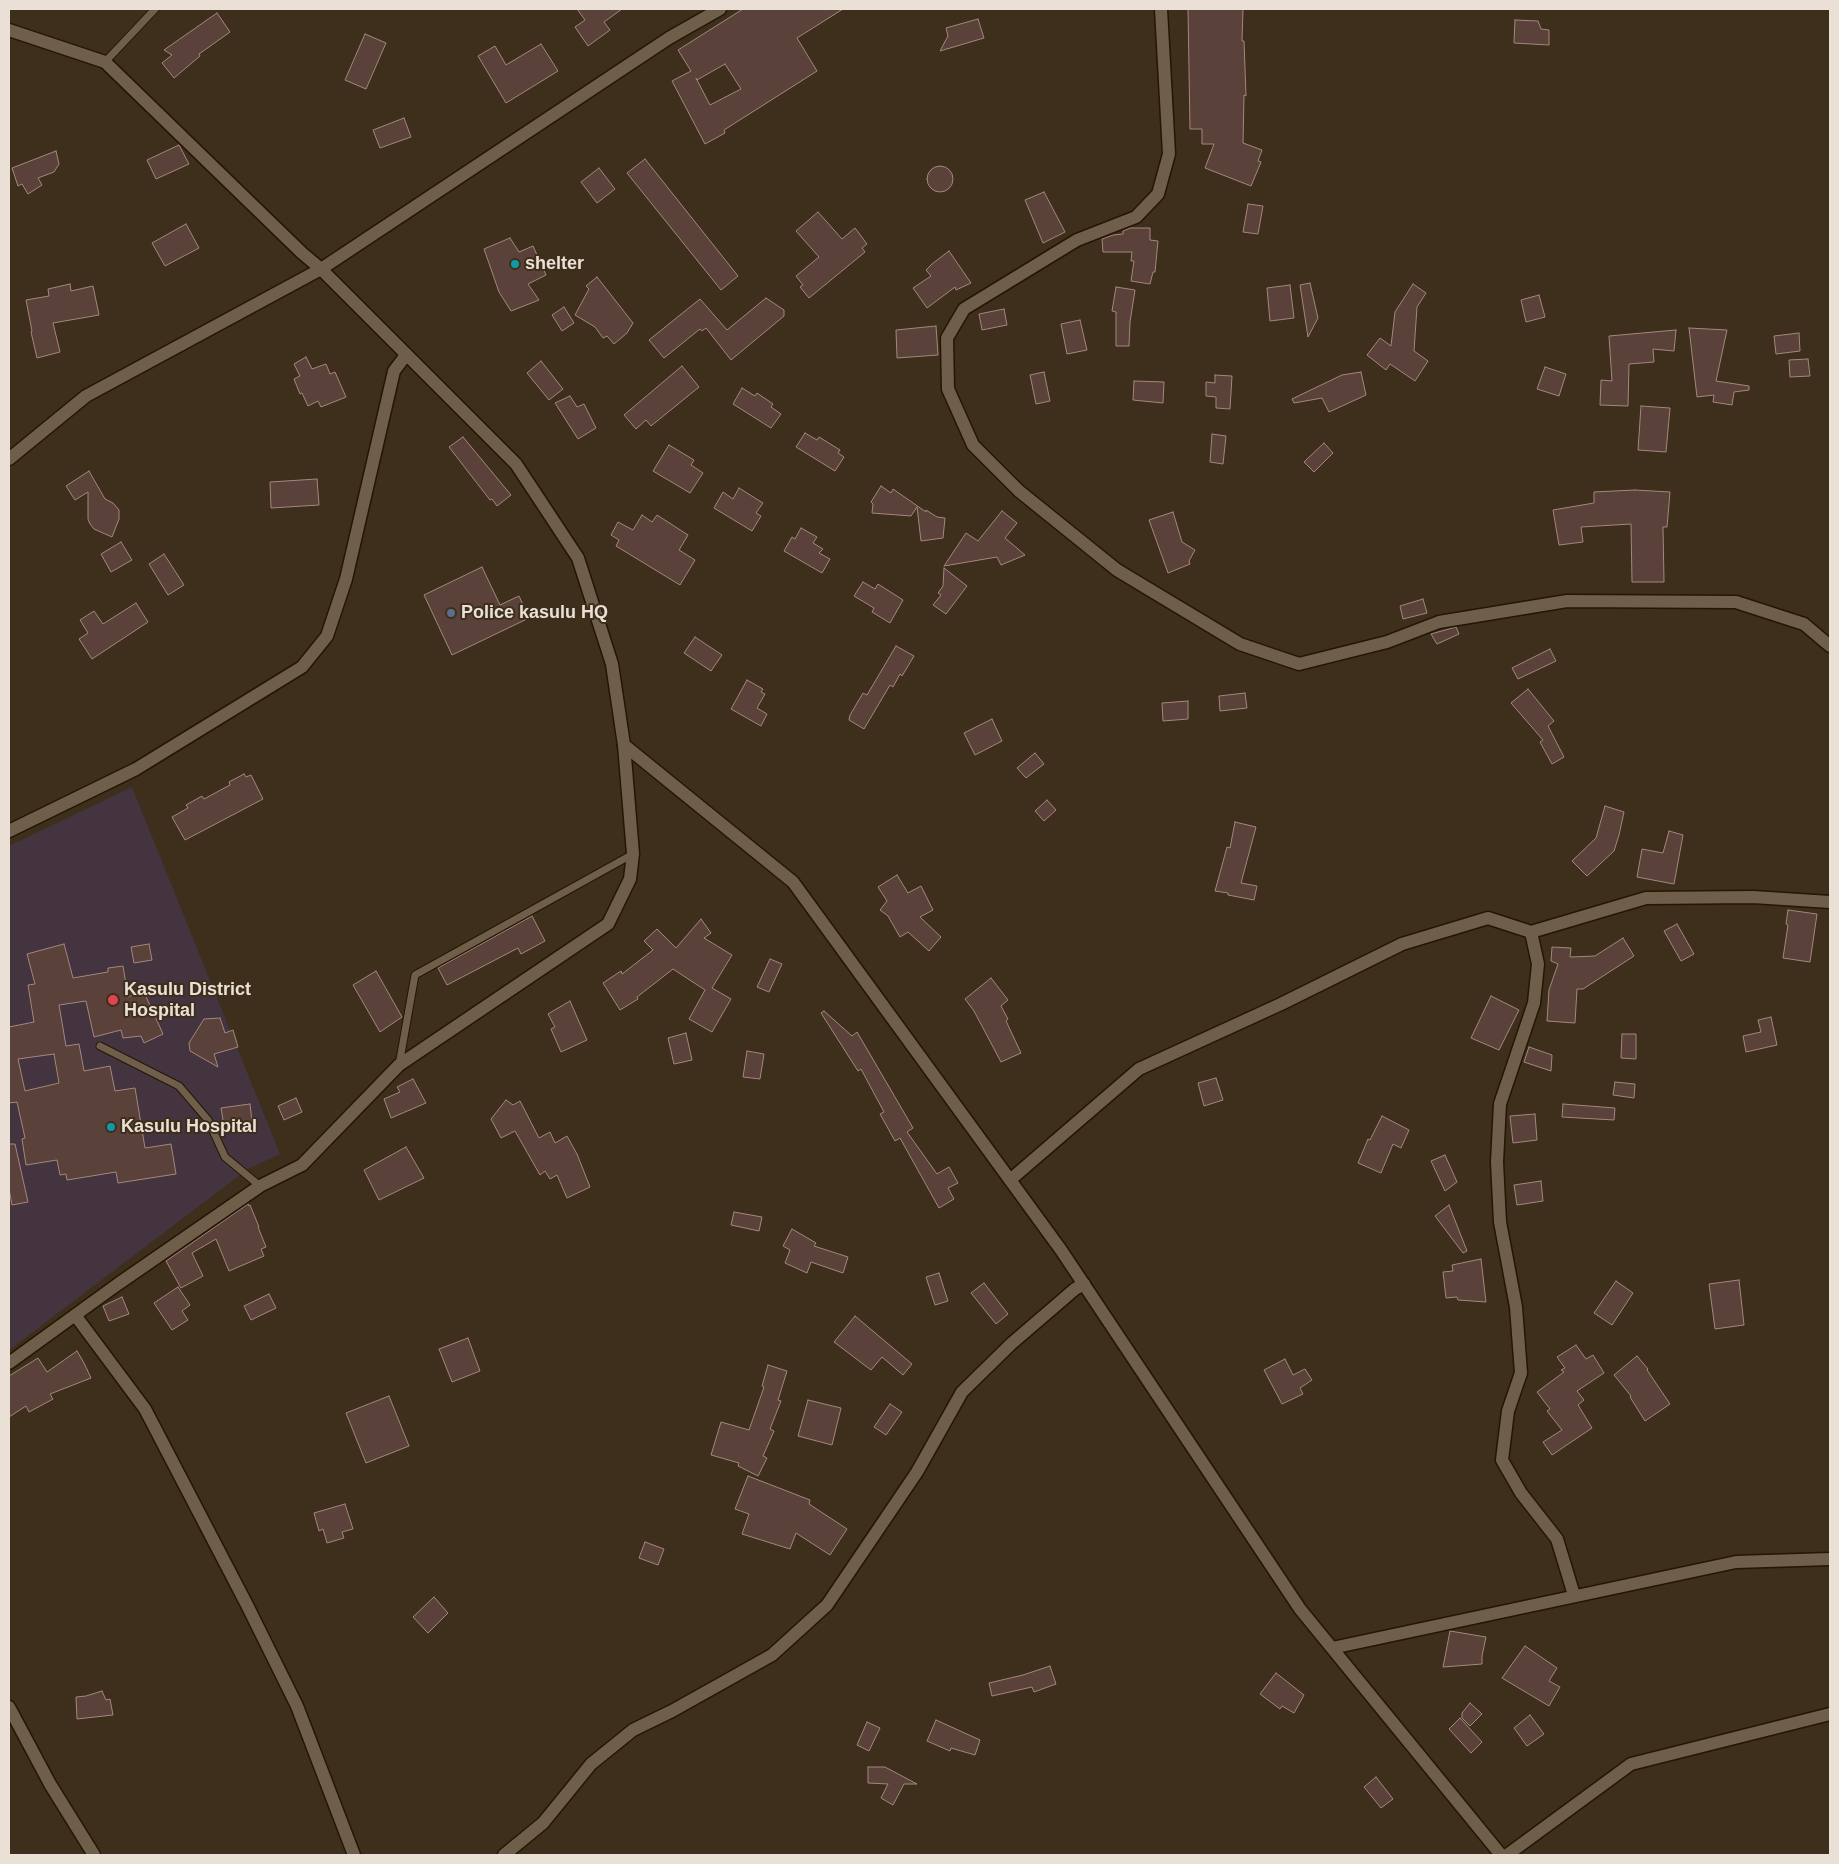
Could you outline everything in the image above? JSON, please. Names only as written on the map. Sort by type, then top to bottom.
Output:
[{"type":"street","points":[[9,458],[86,396],[321,269],[669,38],[720,9]]},
{"type":"street","points":[[1161,9],[1168,154],[1158,194],[1136,216],[1077,240],[964,309],[947,338],[948,389],[973,445],[1019,491],[1117,570],[1240,644],[1299,664],[1387,642],[1439,622],[1567,601],[1736,602],[1804,624],[1830,646]]},
{"type":"street","points":[[9,30],[105,62],[302,253],[321,269],[516,464],[578,558],[612,664],[624,745],[634,854],[630,879],[608,924],[399,1065],[302,1165],[260,1186],[9,1363]]},
{"type":"street","points":[[9,831],[136,769],[302,667],[327,636],[346,580],[394,371],[406,355]]},
{"type":"street","points":[[624,745],[793,882],[1084,1284],[1300,1609],[1501,1855]]},
{"type":"street","points":[[1010,1180],[1139,1069],[1282,1004],[1402,944],[1488,918],[1531,932],[1646,898],[1753,897],[1830,902]]},
{"type":"street","points":[[1531,932],[1538,964],[1534,1003],[1500,1104],[1497,1162],[1500,1222],[1516,1307],[1521,1372],[1508,1411],[1502,1460],[1522,1493],[1557,1538],[1574,1595]]},
{"type":"street","points":[[504,1855],[543,1823],[591,1764],[633,1730],[672,1711],[772,1655],[827,1605],[917,1472],[962,1392],[1011,1344],[1075,1289],[1084,1284]]},
{"type":"street","points":[[74,1316],[144,1409],[248,1605],[297,1706],[354,1855]]},
{"type":"street","points":[[1332,1648],[1736,1562],[1830,1559]]},
{"type":"street","points":[[9,1707],[50,1784],[94,1855]]},
{"type":"street","points":[[1507,1855],[1631,1764],[1830,1714]]},
{"type":"lane","points":[[105,62],[155,9]]},
{"type":"lane","points":[[399,1065],[415,975],[634,854]]},
{"type":"lane","points":[[100,1046],[179,1086],[208,1120],[225,1157],[260,1186]]},
{"type":"shaded area","name":"Kasulu District Hospital","points":[[132,787],[280,1154],[248,1169],[9,1350],[9,846]]},
{"type":"building","points":[[577,9],[622,9],[604,22],[610,30],[588,46],[575,27],[585,20]]},
{"type":"building","points":[[743,9],[843,9],[797,38],[817,71],[724,130],[725,133],[705,144],[672,81],[691,71],[678,50]],"holes":[[[725,64],[741,89],[710,105],[697,80]]]},
{"type":"building","points":[[1188,9],[1243,9],[1242,41],[1244,41],[1246,96],[1244,95],[1243,143],[1262,150],[1258,161],[1261,162],[1251,186],[1205,168],[1214,144],[1202,144],[1202,129],[1190,129]]},
{"type":"building","points":[[217,13],[230,32],[199,54],[200,56],[174,78],[162,63],[172,55],[164,50]]},
{"type":"building","points":[[978,19],[984,38],[940,51],[948,36],[946,28]]},
{"type":"building","points":[[1515,20],[1538,21],[1541,29],[1549,30],[1549,45],[1514,43]]},
{"type":"building","points":[[365,34],[386,43],[366,89],[345,80]]},
{"type":"building","points":[[541,44],[558,71],[506,103],[478,56],[495,46],[506,65]]},
{"type":"building","points":[[404,118],[411,137],[380,148],[373,130]]},
{"type":"building","points":[[179,145],[189,164],[156,179],[147,160]]},
{"type":"building","points":[[56,151],[59,164],[54,172],[38,178],[42,185],[28,194],[22,184],[18,186],[12,168]]},
{"type":"building","points":[[645,159],[738,276],[721,290],[627,173]]},
{"type":"building","points":[[940,166],[949,170],[953,179],[949,188],[940,192],[931,188],[927,179],[931,170]]},
{"type":"building","points":[[599,168],[615,189],[597,203],[581,182]]},
{"type":"building","points":[[1044,192],[1065,232],[1043,243],[1025,200]]},
{"type":"building","points":[[1248,204],[1263,206],[1258,234],[1243,232]]},
{"type":"building","points":[[818,212],[842,239],[855,228],[867,244],[862,248],[865,252],[809,298],[800,287],[803,285],[796,276],[819,257],[796,231]]},
{"type":"building","points":[[186,224],[199,248],[165,266],[152,243]]},
{"type":"building","points":[[1130,228],[1150,228],[1150,240],[1158,241],[1155,272],[1153,272],[1150,284],[1131,281],[1134,261],[1131,261],[1132,252],[1103,252],[1102,239],[1123,234],[1123,231]]},
{"type":"building","name":"shelter","points":[[510,238],[519,252],[533,246],[546,275],[528,284],[539,300],[511,311],[499,292],[484,249]]},
{"type":"building","points":[[949,251],[971,283],[956,290],[955,287],[927,308],[913,288],[931,276],[926,270]]},
{"type":"building","points":[[597,277],[633,323],[627,333],[614,344],[607,336],[603,338],[595,327],[575,315],[589,289],[586,286]]},
{"type":"building","points":[[1310,283],[1318,318],[1308,337],[1300,285]]},
{"type":"building","points":[[70,284],[71,291],[93,286],[99,315],[53,323],[60,352],[37,358],[26,300],[49,296],[48,289]]},
{"type":"building","points":[[1413,284],[1426,293],[1417,307],[1414,351],[1428,361],[1415,381],[1390,364],[1386,370],[1367,355],[1380,338],[1391,346],[1395,312]]},
{"type":"building","points":[[1290,285],[1294,318],[1270,321],[1267,288]]},
{"type":"building","points":[[1116,287],[1135,290],[1130,322],[1129,346],[1116,346],[1116,312],[1112,311]]},
{"type":"building","points":[[1539,295],[1545,317],[1526,322],[1521,300]]},
{"type":"building","points":[[766,298],[784,310],[784,316],[731,360],[706,328],[702,331],[700,329],[664,358],[649,340],[700,299],[727,330]]},
{"type":"building","points":[[564,307],[574,323],[562,331],[552,315]]},
{"type":"building","points":[[1004,309],[1007,325],[982,330],[979,314]]},
{"type":"building","points":[[1080,320],[1087,350],[1067,354],[1061,324]]},
{"type":"building","points":[[936,326],[938,355],[897,358],[896,330]]},
{"type":"building","points":[[1689,328],[1727,330],[1716,381],[1749,386],[1749,390],[1734,392],[1732,405],[1713,402],[1714,395],[1697,397]]},
{"type":"building","points":[[1676,330],[1674,351],[1653,349],[1654,362],[1629,364],[1628,406],[1600,405],[1601,380],[1612,381],[1609,336]]},
{"type":"building","points":[[1799,333],[1800,351],[1776,354],[1774,336]]},
{"type":"building","points":[[306,357],[312,369],[326,364],[330,374],[335,372],[346,397],[321,407],[318,401],[308,406],[302,393],[300,394],[294,379],[300,376],[294,364]]},
{"type":"building","points":[[1808,359],[1810,376],[1790,377],[1789,360]]},
{"type":"building","points":[[541,361],[563,389],[549,400],[527,373]]},
{"type":"building","points":[[682,366],[699,387],[651,426],[646,420],[636,429],[624,415]]},
{"type":"building","points":[[1545,367],[1566,374],[1559,396],[1537,389]]},
{"type":"building","points":[[1044,372],[1050,401],[1036,404],[1030,375]]},
{"type":"building","points":[[1361,372],[1366,395],[1329,412],[1322,398],[1294,403],[1292,399],[1342,375]]},
{"type":"building","points":[[1215,375],[1232,376],[1230,409],[1216,408],[1216,397],[1206,396],[1206,382],[1215,383]]},
{"type":"building","points":[[1134,381],[1164,382],[1163,403],[1133,400]]},
{"type":"building","points":[[742,388],[755,396],[757,393],[773,404],[771,407],[781,414],[771,428],[733,404]]},
{"type":"building","points":[[570,396],[577,407],[584,404],[596,428],[578,439],[555,403]]},
{"type":"building","points":[[1641,406],[1670,408],[1666,452],[1638,450]]},
{"type":"building","points":[[805,433],[817,440],[819,437],[840,450],[838,453],[844,457],[835,471],[796,447]]},
{"type":"building","points":[[1212,434],[1226,436],[1223,464],[1210,462]]},
{"type":"building","points":[[463,437],[511,495],[497,506],[492,499],[490,500],[449,447]]},
{"type":"building","points":[[1324,443],[1333,453],[1314,472],[1304,462]]},
{"type":"building","points":[[669,445],[694,460],[691,465],[703,473],[690,493],[653,471]]},
{"type":"building","points":[[89,471],[105,499],[113,503],[119,510],[119,519],[112,537],[94,529],[90,524],[88,519],[88,492],[75,500],[66,486]]},
{"type":"building","points":[[317,479],[319,505],[271,508],[270,482]]},
{"type":"building","points":[[881,486],[891,493],[893,489],[926,512],[926,510],[937,517],[945,518],[943,538],[921,541],[917,507],[911,516],[872,513],[873,504],[871,502]]},
{"type":"building","points":[[739,488],[763,503],[756,513],[761,516],[752,531],[714,508],[723,492],[733,499]]},
{"type":"building","points":[[1635,490],[1670,492],[1667,527],[1663,527],[1664,582],[1632,582],[1631,524],[1581,527],[1583,542],[1559,545],[1553,510],[1594,503],[1594,492]]},
{"type":"building","points":[[1002,511],[1017,523],[1005,538],[1025,555],[1001,565],[997,557],[944,566],[966,533],[978,541]]},
{"type":"building","points":[[1173,512],[1182,542],[1195,550],[1189,561],[1190,564],[1168,573],[1149,520]]},
{"type":"building","points":[[642,515],[652,522],[657,515],[688,535],[679,550],[695,560],[680,585],[616,546],[619,540],[611,535],[618,522],[633,530]]},
{"type":"building","points":[[801,528],[817,537],[813,543],[823,549],[819,553],[830,559],[822,573],[784,551],[792,537],[795,539]]},
{"type":"building","points":[[121,542],[132,560],[111,572],[101,554]]},
{"type":"building","points":[[164,554],[184,585],[168,595],[149,564]]},
{"type":"building","points":[[482,567],[500,605],[519,596],[529,618],[452,655],[424,595]]},
{"type":"building","points":[[944,568],[967,586],[946,614],[933,605],[941,595],[938,593],[943,586]]},
{"type":"building","points":[[863,582],[875,589],[878,584],[903,600],[890,623],[872,612],[874,608],[854,596]]},
{"type":"building","points":[[1423,599],[1427,613],[1403,619],[1400,606]]},
{"type":"building","points":[[136,603],[148,622],[92,659],[79,639],[88,633],[80,620],[94,611],[103,624]]},
{"type":"building","points":[[1456,627],[1459,634],[1437,644],[1431,634]]},
{"type":"building","points":[[695,637],[722,655],[711,671],[684,653]]},
{"type":"building","points":[[896,646],[914,656],[893,687],[890,685],[864,729],[849,720],[850,715],[863,693],[867,695]]},
{"type":"building","points":[[1550,649],[1556,661],[1518,679],[1512,668]]},
{"type":"building","points":[[747,680],[763,689],[761,692],[765,694],[757,708],[767,714],[761,726],[731,709]]},
{"type":"building","points":[[1528,689],[1554,721],[1548,726],[1564,757],[1552,764],[1540,742],[1543,740],[1511,703]]},
{"type":"building","points":[[1245,693],[1247,708],[1220,711],[1219,696]]},
{"type":"building","points":[[1188,701],[1188,719],[1163,721],[1162,703]]},
{"type":"building","points":[[992,719],[1002,741],[975,755],[964,733]]},
{"type":"building","points":[[1035,753],[1044,764],[1026,778],[1017,768]]},
{"type":"building","points":[[244,774],[246,777],[251,775],[263,799],[185,840],[172,817],[188,808],[186,805],[202,796],[204,799],[230,785],[229,782]]},
{"type":"building","points":[[1047,800],[1056,810],[1044,821],[1035,811]]},
{"type":"building","points":[[1605,806],[1624,812],[1619,835],[1614,851],[1587,876],[1572,861],[1596,838]]},
{"type":"building","points":[[1235,822],[1256,827],[1241,883],[1257,886],[1254,900],[1215,891],[1227,847],[1230,848]]},
{"type":"building","points":[[1669,831],[1683,835],[1674,884],[1637,877],[1642,849],[1663,853]]},
{"type":"building","points":[[897,875],[908,893],[921,886],[933,910],[920,917],[941,937],[929,951],[908,932],[900,937],[888,916],[880,910],[887,901],[878,887]]},
{"type":"building","points":[[1788,910],[1817,914],[1810,962],[1783,958],[1788,925],[1786,924]]},
{"type":"building","points":[[532,916],[545,941],[521,954],[518,948],[447,985],[438,968]]},
{"type":"building","points":[[701,919],[711,933],[704,938],[732,955],[712,988],[731,999],[712,1032],[689,1019],[705,990],[673,969],[637,997],[638,999],[620,1010],[603,983],[621,971],[622,974],[653,950],[644,941],[657,929],[676,948]]},
{"type":"building","points":[[1677,924],[1694,954],[1681,961],[1664,931]]},
{"type":"building","points":[[1623,938],[1634,956],[1583,989],[1577,989],[1575,1023],[1547,1021],[1549,990],[1558,964],[1551,961],[1552,947],[1571,948],[1570,957],[1595,956]]},
{"type":"building","points":[[64,944],[73,978],[108,972],[108,968],[123,966],[128,997],[143,990],[163,1034],[144,1043],[141,1036],[123,1038],[121,1030],[94,1037],[86,1001],[59,1005],[66,1046],[79,1044],[84,1071],[110,1066],[115,1091],[135,1088],[145,1148],[171,1144],[176,1174],[118,1183],[116,1172],[67,1180],[66,1174],[60,1175],[57,1160],[26,1165],[22,1139],[25,1138],[17,1102],[9,1103],[9,1027],[34,1022],[28,985],[35,984],[27,954]],"holes":[[[54,1054],[59,1083],[25,1091],[18,1059]]]},
{"type":"building","points":[[149,944],[152,960],[134,963],[131,947]]},
{"type":"building","points":[[770,959],[782,964],[769,992],[757,987]]},
{"type":"building","points":[[376,971],[402,1017],[380,1032],[353,985]]},
{"type":"building","points":[[991,978],[1008,1000],[1001,1006],[1021,1053],[1001,1062],[974,1011],[965,999]]},
{"type":"building","points":[[1491,996],[1519,1010],[1499,1050],[1471,1038]]},
{"type":"building","points":[[570,1001],[587,1040],[561,1052],[551,1029],[555,1027],[548,1014]]},
{"type":"building","points":[[824,1011],[852,1036],[857,1032],[913,1128],[907,1132],[937,1174],[949,1167],[958,1183],[948,1188],[954,1199],[939,1208],[900,1138],[895,1141],[880,1114],[884,1112],[861,1069],[858,1071],[821,1013]]},
{"type":"building","points":[[1771,1017],[1777,1045],[1746,1052],[1743,1036],[1761,1032],[1758,1020]]},
{"type":"building","points":[[220,1018],[225,1033],[233,1030],[238,1047],[214,1054],[218,1067],[190,1051],[189,1043],[204,1019]]},
{"type":"building","points":[[686,1033],[692,1060],[674,1064],[668,1038]]},
{"type":"building","points":[[1622,1034],[1636,1034],[1636,1059],[1621,1058]]},
{"type":"building","points":[[1529,1047],[1552,1055],[1551,1071],[1524,1062]]},
{"type":"building","points":[[747,1051],[764,1054],[760,1079],[743,1077]]},
{"type":"building","points":[[1216,1078],[1223,1100],[1204,1106],[1198,1083]]},
{"type":"building","points":[[413,1079],[426,1103],[391,1118],[384,1099],[400,1092],[397,1087]]},
{"type":"building","points":[[1615,1082],[1635,1084],[1634,1098],[1613,1095]]},
{"type":"building","points":[[296,1098],[302,1112],[284,1120],[278,1106]]},
{"type":"building","points":[[506,1100],[513,1105],[520,1101],[539,1138],[550,1132],[555,1143],[567,1136],[577,1154],[590,1187],[567,1198],[557,1175],[550,1179],[545,1171],[540,1175],[515,1131],[501,1138],[491,1119]]},
{"type":"building","points":[[250,1104],[252,1122],[224,1126],[221,1108]]},
{"type":"building","points":[[1563,1104],[1615,1108],[1614,1120],[1562,1117]]},
{"type":"building","points":[[1535,1114],[1537,1140],[1513,1143],[1510,1116]]},
{"type":"building","points":[[1382,1116],[1409,1130],[1401,1148],[1393,1144],[1381,1173],[1358,1163],[1368,1139],[1370,1140]]},
{"type":"building","points":[[9,1144],[15,1144],[28,1202],[12,1205],[9,1189]]},
{"type":"building","points":[[406,1147],[424,1178],[379,1200],[364,1170]]},
{"type":"building","points":[[1445,1155],[1457,1182],[1445,1191],[1431,1161]]},
{"type":"building","points":[[1541,1181],[1543,1201],[1517,1205],[1514,1185]]},
{"type":"building","points":[[248,1204],[266,1247],[261,1249],[264,1256],[229,1271],[216,1239],[192,1253],[203,1276],[181,1288],[166,1261]]},
{"type":"building","points":[[1449,1205],[1467,1251],[1463,1253],[1435,1216]]},
{"type":"building","points":[[734,1212],[762,1217],[759,1231],[731,1225]]},
{"type":"building","points":[[792,1229],[816,1243],[814,1246],[848,1257],[843,1273],[811,1262],[807,1273],[785,1263],[790,1250],[783,1246]]},
{"type":"building","points":[[1481,1259],[1486,1302],[1458,1300],[1457,1297],[1446,1298],[1443,1272],[1453,1271],[1452,1265]]},
{"type":"building","points":[[939,1273],[948,1301],[935,1305],[926,1277]]},
{"type":"building","points":[[1739,1280],[1744,1325],[1715,1329],[1709,1284]]},
{"type":"building","points":[[1616,1281],[1633,1293],[1612,1325],[1594,1313]]},
{"type":"building","points":[[984,1283],[1008,1314],[996,1324],[971,1293]]},
{"type":"building","points":[[178,1287],[190,1305],[182,1311],[188,1320],[172,1330],[154,1303]]},
{"type":"building","points":[[269,1294],[276,1308],[251,1320],[244,1306]]},
{"type":"building","points":[[122,1297],[129,1314],[109,1321],[103,1306]]},
{"type":"building","points":[[855,1316],[912,1364],[903,1375],[882,1357],[871,1370],[834,1342]]},
{"type":"building","points":[[468,1338],[480,1371],[452,1382],[439,1349]]},
{"type":"building","points":[[1576,1345],[1586,1359],[1593,1355],[1604,1373],[1577,1391],[1584,1400],[1578,1405],[1592,1428],[1552,1455],[1543,1442],[1562,1430],[1547,1411],[1550,1409],[1537,1392],[1564,1372],[1561,1370],[1565,1368],[1557,1357]]},
{"type":"building","points":[[77,1351],[91,1378],[50,1394],[53,1399],[29,1412],[26,1406],[9,1417],[9,1376],[38,1358],[47,1372]]},
{"type":"building","points":[[1637,1356],[1648,1369],[1670,1404],[1645,1421],[1631,1396],[1614,1375]]},
{"type":"building","points":[[1285,1359],[1293,1375],[1305,1369],[1312,1380],[1300,1388],[1303,1394],[1282,1404],[1264,1370]]},
{"type":"building","points":[[768,1365],[787,1371],[778,1400],[781,1401],[770,1429],[774,1431],[763,1456],[767,1458],[758,1476],[738,1466],[739,1463],[711,1455],[721,1422],[749,1430],[764,1387],[762,1386]]},
{"type":"building","points":[[389,1396],[409,1446],[366,1463],[346,1413]]},
{"type":"building","points":[[808,1400],[841,1408],[832,1445],[798,1436]]},
{"type":"building","points":[[890,1404],[902,1412],[886,1435],[874,1427]]},
{"type":"building","points":[[748,1476],[810,1500],[809,1504],[847,1529],[830,1555],[796,1533],[790,1549],[742,1534],[749,1514],[735,1509]]},
{"type":"building","points":[[345,1504],[353,1529],[342,1532],[344,1538],[327,1543],[323,1529],[319,1531],[314,1513]]},
{"type":"building","points":[[645,1542],[664,1549],[658,1565],[639,1558]]},
{"type":"building","points":[[434,1597],[448,1613],[428,1633],[413,1617]]},
{"type":"building","points":[[1450,1631],[1486,1637],[1482,1664],[1443,1667]]},
{"type":"building","points":[[1525,1646],[1557,1668],[1549,1681],[1560,1687],[1549,1706],[1502,1678]]},
{"type":"building","points":[[1050,1666],[1056,1684],[1034,1692],[1032,1687],[992,1696],[989,1683]]},
{"type":"building","points":[[1276,1673],[1304,1695],[1294,1713],[1282,1706],[1280,1709],[1260,1694]]},
{"type":"building","points":[[102,1691],[106,1700],[110,1699],[113,1715],[77,1719],[76,1697]]},
{"type":"building","points":[[1470,1703],[1482,1714],[1470,1726],[1462,1718],[1462,1713]]},
{"type":"building","points":[[1530,1715],[1544,1734],[1527,1746],[1514,1728]]},
{"type":"building","points":[[1460,1718],[1482,1742],[1471,1753],[1449,1729]]},
{"type":"building","points":[[936,1720],[980,1740],[975,1755],[951,1748],[950,1751],[927,1741]]},
{"type":"building","points":[[867,1722],[880,1728],[869,1751],[857,1745]]},
{"type":"building","points":[[868,1767],[885,1767],[917,1784],[904,1784],[893,1805],[881,1798],[888,1784],[868,1783]]},
{"type":"building","points":[[1376,1777],[1393,1799],[1381,1808],[1364,1787]]},
{"type":"place","name":"shelter","points":[[515,264]]},
{"type":"place","name":"Police kasulu HQ","points":[[451,613]]},
{"type":"place","name":"Kasulu District Hospital","points":[[113,1000]]},
{"type":"place","name":"Kasulu Hospital","points":[[111,1127]]}]
